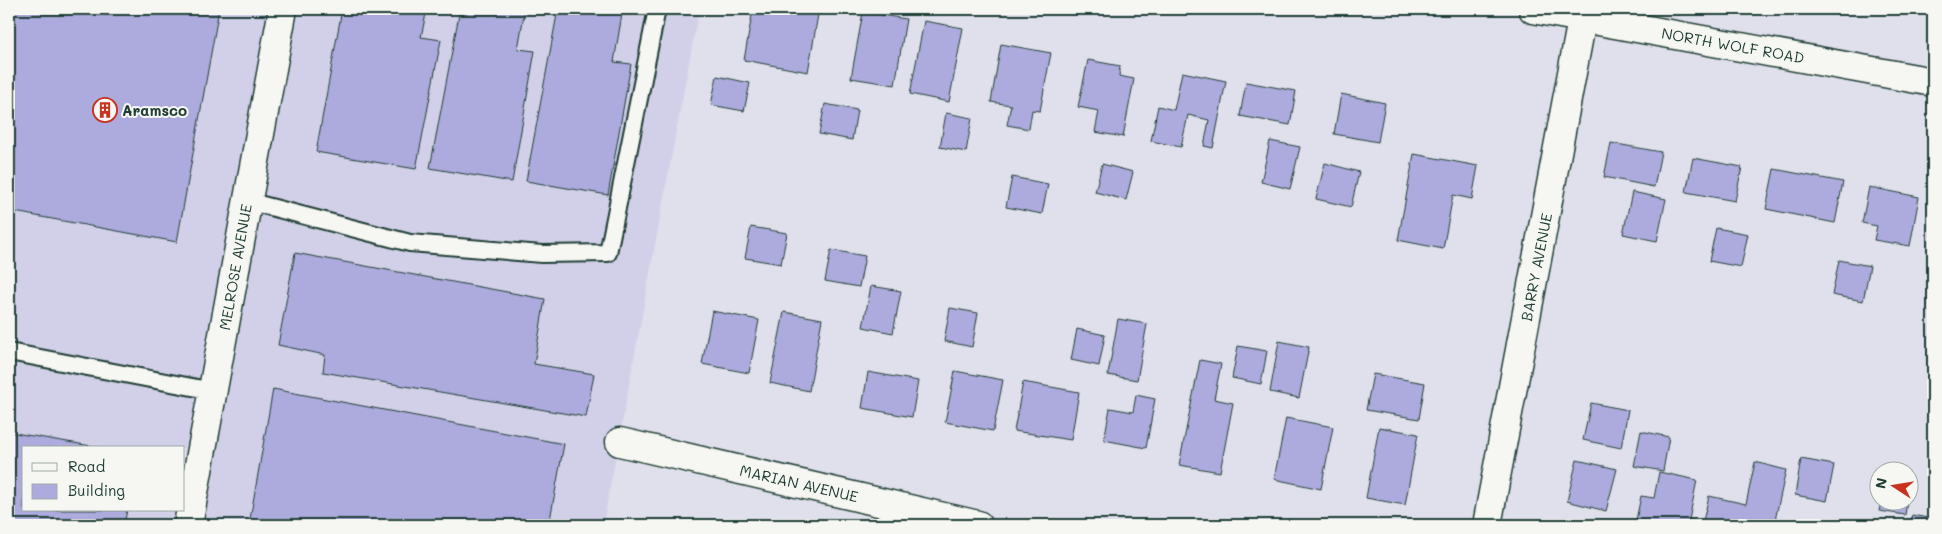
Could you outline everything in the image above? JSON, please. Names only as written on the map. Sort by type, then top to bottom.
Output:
[{"type":"street","name":"MELROSE AVENUE","points":[[188,525],[283,9]]},
{"type":"street","name":"NORTH WOLF ROAD","points":[[1533,9],[1583,13],[1933,82]]},
{"type":"street","name":"BARRY AVENUE","points":[[1487,525],[1583,13]]},
{"type":"street","name":"MARIAN AVENUE","points":[[620,442],[978,525]]},
{"type":"lane","points":[[247,201],[410,243],[542,254],[608,253],[657,9]]},
{"type":"lane","points":[[9,352],[213,391]]},
{"type":"shaded area","points":[[9,9],[699,9],[603,525],[9,525]]},
{"type":"building","name":"Aramsco","points":[[9,9],[219,9],[177,242],[9,211]]},
{"type":"building","points":[[342,9],[427,9],[421,37],[441,40],[416,169],[316,152]]},
{"type":"building","points":[[460,9],[525,9],[518,49],[535,51],[512,182],[430,168]]},
{"type":"building","points":[[558,9],[594,9],[622,14],[614,62],[631,64],[608,195],[526,181]]},
{"type":"building","points":[[753,9],[819,9],[808,72],[744,60]]},
{"type":"building","points":[[863,12],[906,19],[895,85],[851,78]]},
{"type":"building","points":[[924,21],[963,28],[949,102],[910,94]]},
{"type":"building","points":[[1001,44],[1051,53],[1040,111],[1032,110],[1029,129],[1007,125],[1011,105],[991,102]]},
{"type":"building","points":[[1088,60],[1120,66],[1119,76],[1134,79],[1123,137],[1095,132],[1099,111],[1078,107]]},
{"type":"building","points":[[1182,72],[1226,81],[1213,148],[1204,146],[1209,120],[1188,115],[1181,147],[1151,141],[1158,106],[1174,110]]},
{"type":"building","points":[[717,76],[750,83],[744,111],[711,105]]},
{"type":"building","points":[[1246,82],[1296,91],[1290,125],[1240,116]]},
{"type":"building","points":[[1341,94],[1385,103],[1378,142],[1334,134]]},
{"type":"building","points":[[825,104],[857,110],[852,140],[819,134]]},
{"type":"building","points":[[946,113],[972,118],[966,152],[940,147]]},
{"type":"building","points":[[1270,141],[1300,147],[1290,189],[1261,182]]},
{"type":"building","points":[[1611,143],[1661,152],[1654,187],[1604,177]]},
{"type":"building","points":[[1414,154],[1478,166],[1472,199],[1453,195],[1443,249],[1398,240]]},
{"type":"building","points":[[1693,158],[1742,167],[1735,201],[1686,192]]},
{"type":"building","points":[[1325,163],[1359,172],[1351,207],[1316,199]]},
{"type":"building","points":[[1102,164],[1133,172],[1126,200],[1095,192]]},
{"type":"building","points":[[1774,169],[1843,182],[1835,223],[1766,209]]},
{"type":"building","points":[[1012,177],[1048,184],[1042,214],[1006,207]]},
{"type":"building","points":[[1869,187],[1919,197],[1910,246],[1874,240],[1877,226],[1862,223]]},
{"type":"building","points":[[1632,192],[1666,199],[1657,241],[1623,234]]},
{"type":"building","points":[[751,227],[787,233],[781,264],[745,258]]},
{"type":"building","points":[[1716,228],[1748,234],[1741,267],[1709,261]]},
{"type":"building","points":[[831,250],[865,256],[859,287],[825,281]]},
{"type":"building","points":[[295,253],[545,299],[534,364],[594,374],[586,417],[323,372],[325,355],[278,345]]},
{"type":"building","points":[[1839,260],[1870,266],[1863,301],[1832,295]]},
{"type":"building","points":[[871,286],[901,291],[893,333],[863,327]]},
{"type":"building","points":[[950,308],[978,313],[972,347],[944,341]]},
{"type":"building","points":[[712,311],[759,320],[749,373],[702,364]]},
{"type":"building","points":[[784,312],[822,319],[809,391],[770,383]]},
{"type":"building","points":[[1118,319],[1147,324],[1137,380],[1108,375]]},
{"type":"building","points":[[1077,329],[1105,335],[1099,366],[1071,360]]},
{"type":"building","points":[[1279,341],[1309,347],[1299,398],[1270,392]]},
{"type":"building","points":[[1238,346],[1267,351],[1261,384],[1232,378]]},
{"type":"building","points":[[1200,360],[1221,364],[1214,399],[1233,403],[1220,472],[1179,465]]},
{"type":"building","points":[[955,371],[1003,380],[993,431],[945,422]]},
{"type":"building","points":[[868,372],[918,381],[912,417],[862,408]]},
{"type":"building","points":[[1373,374],[1425,383],[1419,419],[1366,410]]},
{"type":"building","points":[[1023,382],[1079,392],[1071,440],[1014,431]]},
{"type":"building","points":[[273,389],[564,444],[549,525],[249,525]]},
{"type":"building","points":[[1136,395],[1155,399],[1146,448],[1104,440],[1110,408],[1133,412]]},
{"type":"building","points":[[1591,403],[1628,410],[1621,448],[1583,440]]},
{"type":"building","points":[[1286,418],[1333,427],[1321,489],[1274,479]]},
{"type":"building","points":[[1379,427],[1418,434],[1405,505],[1366,498]]},
{"type":"building","points":[[1641,431],[1669,437],[1663,471],[1634,466]]},
{"type":"building","points":[[9,432],[91,446],[22,446],[22,512],[127,512],[124,525],[9,525]]},
{"type":"building","points":[[1801,459],[1834,465],[1827,501],[1795,495]]},
{"type":"building","points":[[1577,460],[1617,469],[1606,511],[1567,501]]},
{"type":"building","points":[[1755,462],[1786,470],[1774,525],[1702,525],[1709,496],[1746,504]]},
{"type":"building","points":[[1659,472],[1697,480],[1688,525],[1635,525],[1641,496],[1654,498]]},
{"type":"building","points":[[1886,512],[1905,512],[1905,515]]},
{"type":"building","points":[[1912,515],[1933,519],[1933,525],[1910,525]]},
{"type":"place","name":"Aramsco","points":[[105,110]]}]
